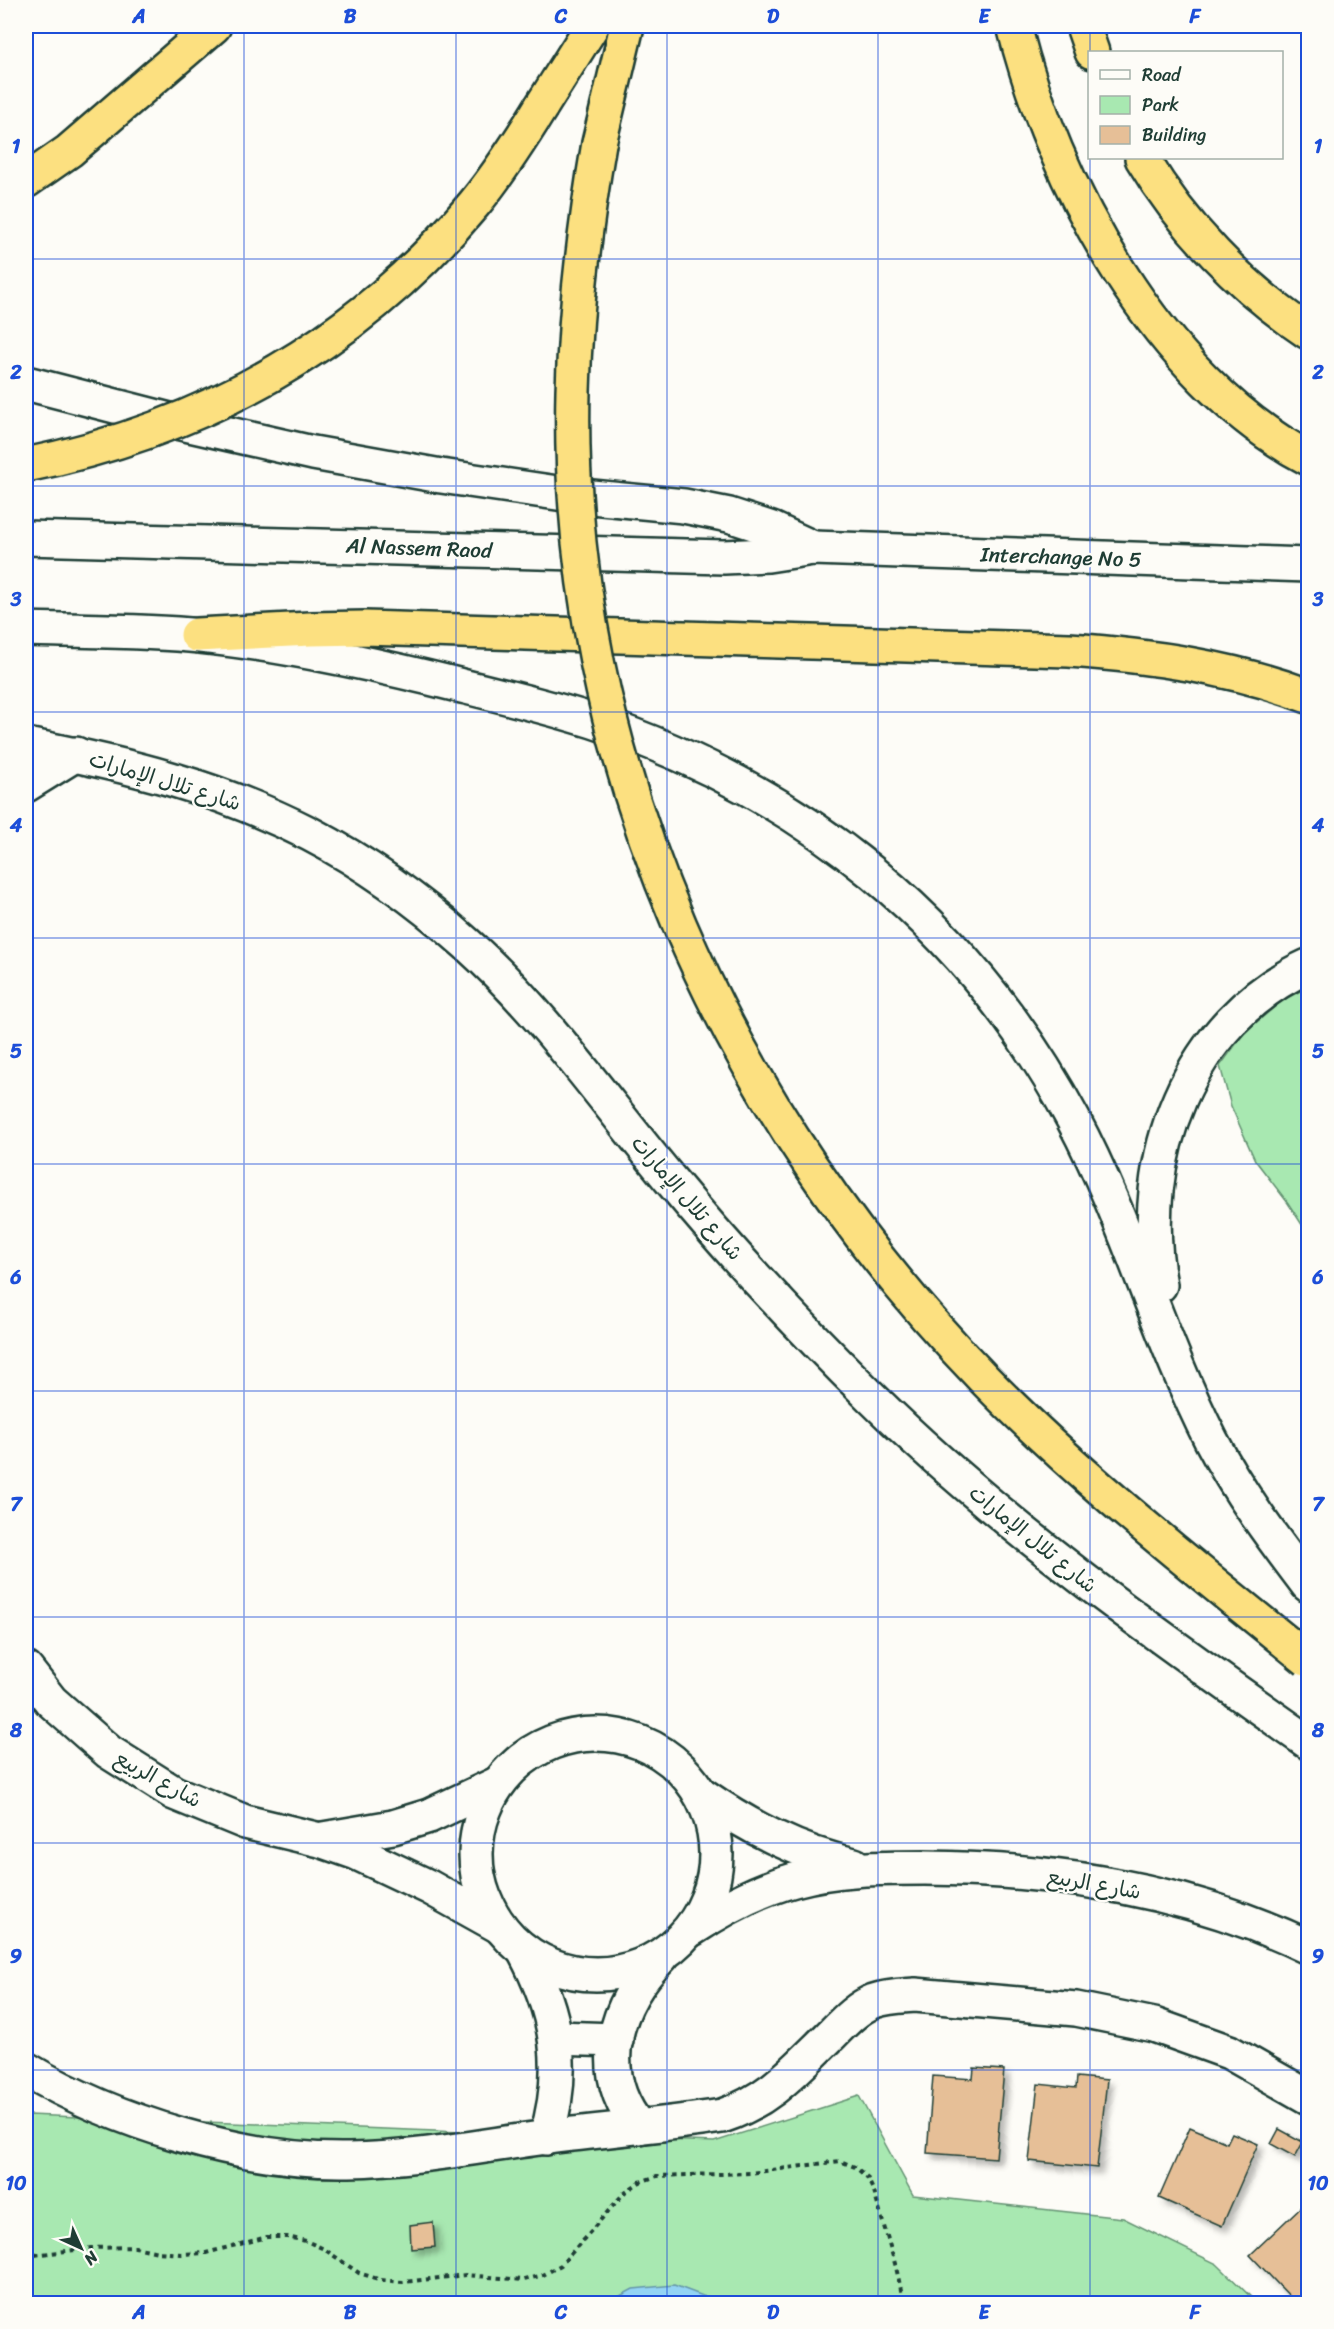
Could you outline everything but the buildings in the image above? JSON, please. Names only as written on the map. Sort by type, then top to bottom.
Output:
[{"type":"highway","points":[[26,181],[69,151],[214,26]]},
{"type":"highway","points":[[26,465],[140,436],[195,415],[258,383],[347,326],[435,248],[466,213],[510,157],[592,26]]},
{"type":"highway","points":[[627,26],[600,142],[584,237],[573,384],[575,478],[582,562],[594,645],[612,728],[636,807],[664,886],[696,964],[734,1040],[776,1113],[823,1184],[873,1253],[927,1318],[985,1381],[1046,1440],[1163,1542],[1308,1660]]},
{"type":"highway","points":[[1014,26],[1043,120],[1069,180],[1099,238],[1134,292],[1173,344],[1208,384],[1248,419],[1308,458]]},
{"type":"highway","points":[[1083,26],[1092,51]]},
{"type":"highway","points":[[1143,159],[1176,208],[1203,240],[1262,297],[1308,332]]},
{"type":"highway","points":[[197,636],[366,628],[1069,650],[1117,654],[1211,668],[1308,696]]},
{"type":"main road","points":[[26,383],[185,424],[313,453],[453,478],[571,495],[684,506],[729,515],[813,548]]},
{"type":"main road","name":"Al Nassem Raod","points":[[26,538],[724,557],[768,555],[813,548]]},
{"type":"main road","name":"Interchange No 5","points":[[813,548],[1308,565]]},
{"type":"main road","points":[[26,629],[197,636],[342,659],[541,705],[650,742],[702,765],[803,821],[850,854],[889,885],[960,956],[992,994],[1049,1077],[1095,1165],[1134,1253],[1175,1360],[1212,1441],[1258,1517],[1308,1585]]},
{"type":"main road","name":"شارع تلال الإمارات","points":[[26,745],[137,768],[198,786],[257,808],[322,841],[368,868],[419,904],[467,944],[512,989],[724,1243],[872,1399],[983,1498],[1097,1591],[1308,1742]]},
{"type":"main road","points":[[26,785],[76,754]]},
{"type":"main road","points":[[1175,1360],[1154,1241],[1153,1208],[1165,1143],[1178,1101],[1199,1062],[1226,1027],[1258,997],[1308,966]]},
{"type":"main road","name":"شارع الربيع","points":[[26,1669],[51,1701],[109,1752],[174,1792],[245,1822],[320,1840],[394,1870],[499,1926]]},
{"type":"main road","points":[[639,2127],[625,2108],[613,2071],[621,2016],[631,1993],[645,1973],[688,1931],[707,1900],[716,1865],[714,1828],[701,1794],[676,1763],[642,1742],[602,1733],[563,1738],[526,1755],[498,1784],[481,1818],[476,1855],[482,1893],[499,1926],[524,1951],[556,1968],[592,1974],[628,1970],[662,1956]]},
{"type":"main road","name":"شارع الربيع","points":[[320,1840],[393,1827],[429,1816],[498,1784]]},
{"type":"main road","name":"شارع الربيع","points":[[701,1794],[748,1825],[799,1849],[871,1868]]},
{"type":"main road","name":"شارع الربيع","points":[[688,1931],[721,1910],[756,1893],[794,1880],[832,1872],[871,1868],[974,1868],[1078,1878],[1179,1899],[1276,1932],[1308,1947]]},
{"type":"main road","points":[[524,1951],[544,1993],[556,2038],[557,2088],[546,2138]]},
{"type":"main road","points":[[26,2069],[113,2112],[189,2138],[268,2155],[348,2161],[426,2155],[722,2116],[745,2108],[766,2096],[855,2012],[873,2001],[894,1996],[915,1995],[1076,2009],[1154,2025],[1229,2052],[1308,2097]]},
{"type":"main road","points":[[556,2038],[616,2040]]},
{"type":"path","points":[[26,2256],[102,2247],[135,2247],[182,2254],[206,2253],[267,2237],[287,2237],[306,2241],[324,2249],[359,2273],[381,2280],[403,2282],[466,2276],[524,2280],[561,2265],[625,2193],[640,2182],[657,2176],[750,2173],[840,2161],[855,2166],[867,2177],[874,2192],[897,2268],[904,2304]]},
{"type":"green space","points":[[1308,987],[1308,1234],[1255,1160],[1231,1106],[1220,1066],[1245,1032],[1283,1000]]},
{"type":"green space","points":[[859,2096],[913,2195],[1123,2218],[1217,2264],[1257,2303],[26,2303],[26,2117],[28,2115],[714,2142]]},
{"type":"water","points":[[674,2285],[703,2296],[765,2303],[607,2303],[633,2289]]}]
